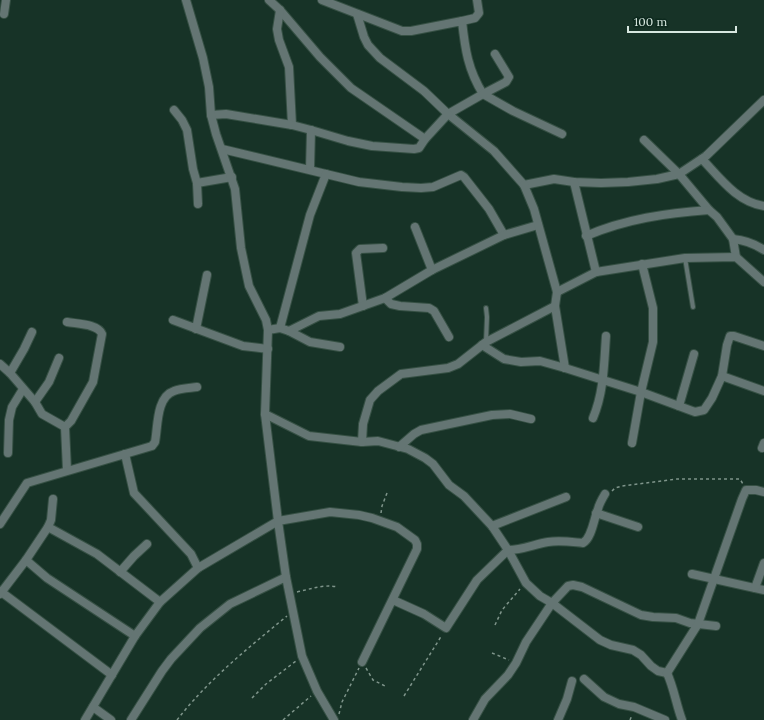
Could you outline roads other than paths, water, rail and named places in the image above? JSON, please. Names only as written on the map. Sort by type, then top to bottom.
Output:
[{"type":"street","points":[[4,14],[6,0]]},
{"type":"street","points":[[186,0],[203,58],[209,86],[211,115],[235,189],[241,248],[249,286],[266,320],[268,330],[265,414],[286,577],[302,656],[317,691],[336,720]]},
{"type":"street","points":[[269,0],[280,10],[320,57],[351,88],[425,139]]},
{"type":"street","points":[[322,0],[402,31],[411,31],[475,18],[478,13],[480,1]]},
{"type":"street","points":[[280,10],[277,28],[279,40],[289,67],[292,125]]},
{"type":"street","points":[[357,14],[368,45],[380,58],[424,91],[448,114],[494,151],[524,185],[534,209],[557,292],[555,306],[565,368]]},
{"type":"street","points":[[462,21],[464,43],[470,70],[483,94],[513,111],[562,134]]},
{"type":"street","points":[[211,115],[226,114],[292,125],[348,141],[414,150],[419,148],[425,139],[448,114],[506,82],[509,77],[495,54]]},
{"type":"street","points":[[524,185],[554,179],[574,182],[628,182],[657,179],[679,174],[706,156],[764,100]]},
{"type":"street","points":[[174,110],[182,120],[187,130],[193,169],[198,183],[198,204]]},
{"type":"street","points":[[310,169],[311,130]]},
{"type":"street","points":[[644,140],[679,174],[709,210],[717,216],[733,239],[736,257],[764,282]]},
{"type":"street","points":[[222,149],[310,169],[358,182],[421,188],[433,187],[461,175],[464,176],[489,209],[504,235]]},
{"type":"street","points":[[702,159],[739,196],[751,203],[764,206]]},
{"type":"street","points":[[280,328],[310,215],[326,174]]},
{"type":"street","points":[[198,183],[232,177]]},
{"type":"street","points":[[574,182],[596,272]]},
{"type":"street","points":[[586,236],[606,227],[641,219],[675,212],[709,210]]},
{"type":"street","points":[[289,331],[319,316],[340,314],[385,298],[432,270],[504,235],[538,225]]},
{"type":"street","points":[[415,227],[432,270]]},
{"type":"street","points":[[733,239],[758,246],[764,250]]},
{"type":"street","points":[[363,306],[356,253],[360,249],[383,248]]},
{"type":"street","points":[[557,292],[596,272],[685,258],[736,257]]},
{"type":"street","points":[[632,443],[641,392],[653,342],[653,308],[642,264]]},
{"type":"street","points":[[196,329],[208,275]]},
{"type":"street","points":[[385,298],[391,304],[429,308],[434,311],[449,337]]},
{"type":"street","points":[[362,442],[363,424],[370,400],[378,391],[401,374],[448,368],[458,364],[484,343],[555,306]]},
{"type":"street","points":[[173,320],[243,346],[268,349]]},
{"type":"street","points":[[67,322],[96,327],[101,330],[102,334],[93,382],[65,427],[67,470]]},
{"type":"street","points":[[268,330],[280,328],[310,342],[340,347]]},
{"type":"street","points":[[10,373],[32,332]]},
{"type":"street","points":[[593,418],[599,404],[603,380],[606,336]]},
{"type":"street","points":[[484,343],[504,359],[521,362],[540,361],[641,392],[695,412],[704,410],[712,398],[722,376],[730,336],[764,346]]},
{"type":"street","points":[[679,406],[694,354]]},
{"type":"street","points":[[35,402],[49,382],[59,358]]},
{"type":"street","points":[[0,364],[10,373],[35,402],[42,414],[65,427]]},
{"type":"street","points":[[722,376],[764,391]]},
{"type":"street","points":[[0,524],[27,483],[152,446],[155,442],[160,410],[164,399],[173,391],[197,387]]},
{"type":"street","points":[[8,453],[9,420],[12,407],[23,389]]},
{"type":"street","points":[[265,414],[309,436],[362,442],[378,441],[416,453],[433,464],[449,485],[464,496],[492,526],[508,550],[526,583],[540,596],[600,640],[611,645],[633,650],[642,655],[651,666],[658,671],[668,673]]},
{"type":"street","points":[[399,447],[421,430],[492,415],[510,414],[531,419]]},
{"type":"street","points":[[125,454],[134,493],[191,554],[198,568]]},
{"type":"street","points":[[682,720],[668,673],[698,624],[746,490],[764,492]]},
{"type":"street","points":[[393,600],[424,614],[446,628],[477,580],[508,550],[549,542],[586,542],[605,494]]},
{"type":"street","points":[[492,526],[566,497]]},
{"type":"street","points":[[53,499],[51,520],[48,527],[26,560],[1,592],[112,675]]},
{"type":"street","points":[[85,720],[135,636],[160,602],[198,568],[278,521],[330,512],[359,514],[397,527],[415,540],[418,544],[393,600],[362,662]]},
{"type":"street","points":[[596,514],[638,527]]},
{"type":"street","points":[[48,527],[97,554],[160,602]]},
{"type":"street","points":[[120,572],[147,544]]},
{"type":"street","points":[[26,560],[47,578],[135,636]]},
{"type":"street","points":[[755,588],[764,563]]},
{"type":"street","points":[[692,574],[764,590]]},
{"type":"street","points":[[131,720],[171,659],[200,628],[230,604],[286,577]]},
{"type":"street","points":[[473,720],[485,699],[508,675],[516,663],[526,642],[552,604],[568,586],[573,585],[582,588],[641,614],[653,617],[676,618],[690,623],[716,626]]},
{"type":"street","points":[[584,679],[604,697],[619,704],[665,720]]},
{"type":"street","points":[[558,720],[567,699],[572,681]]},
{"type":"street","points":[[93,707],[111,720]]},
{"type":"lane","points":[[685,258],[693,307]]},
{"type":"lane","points":[[484,343],[487,318],[486,308]]}]
